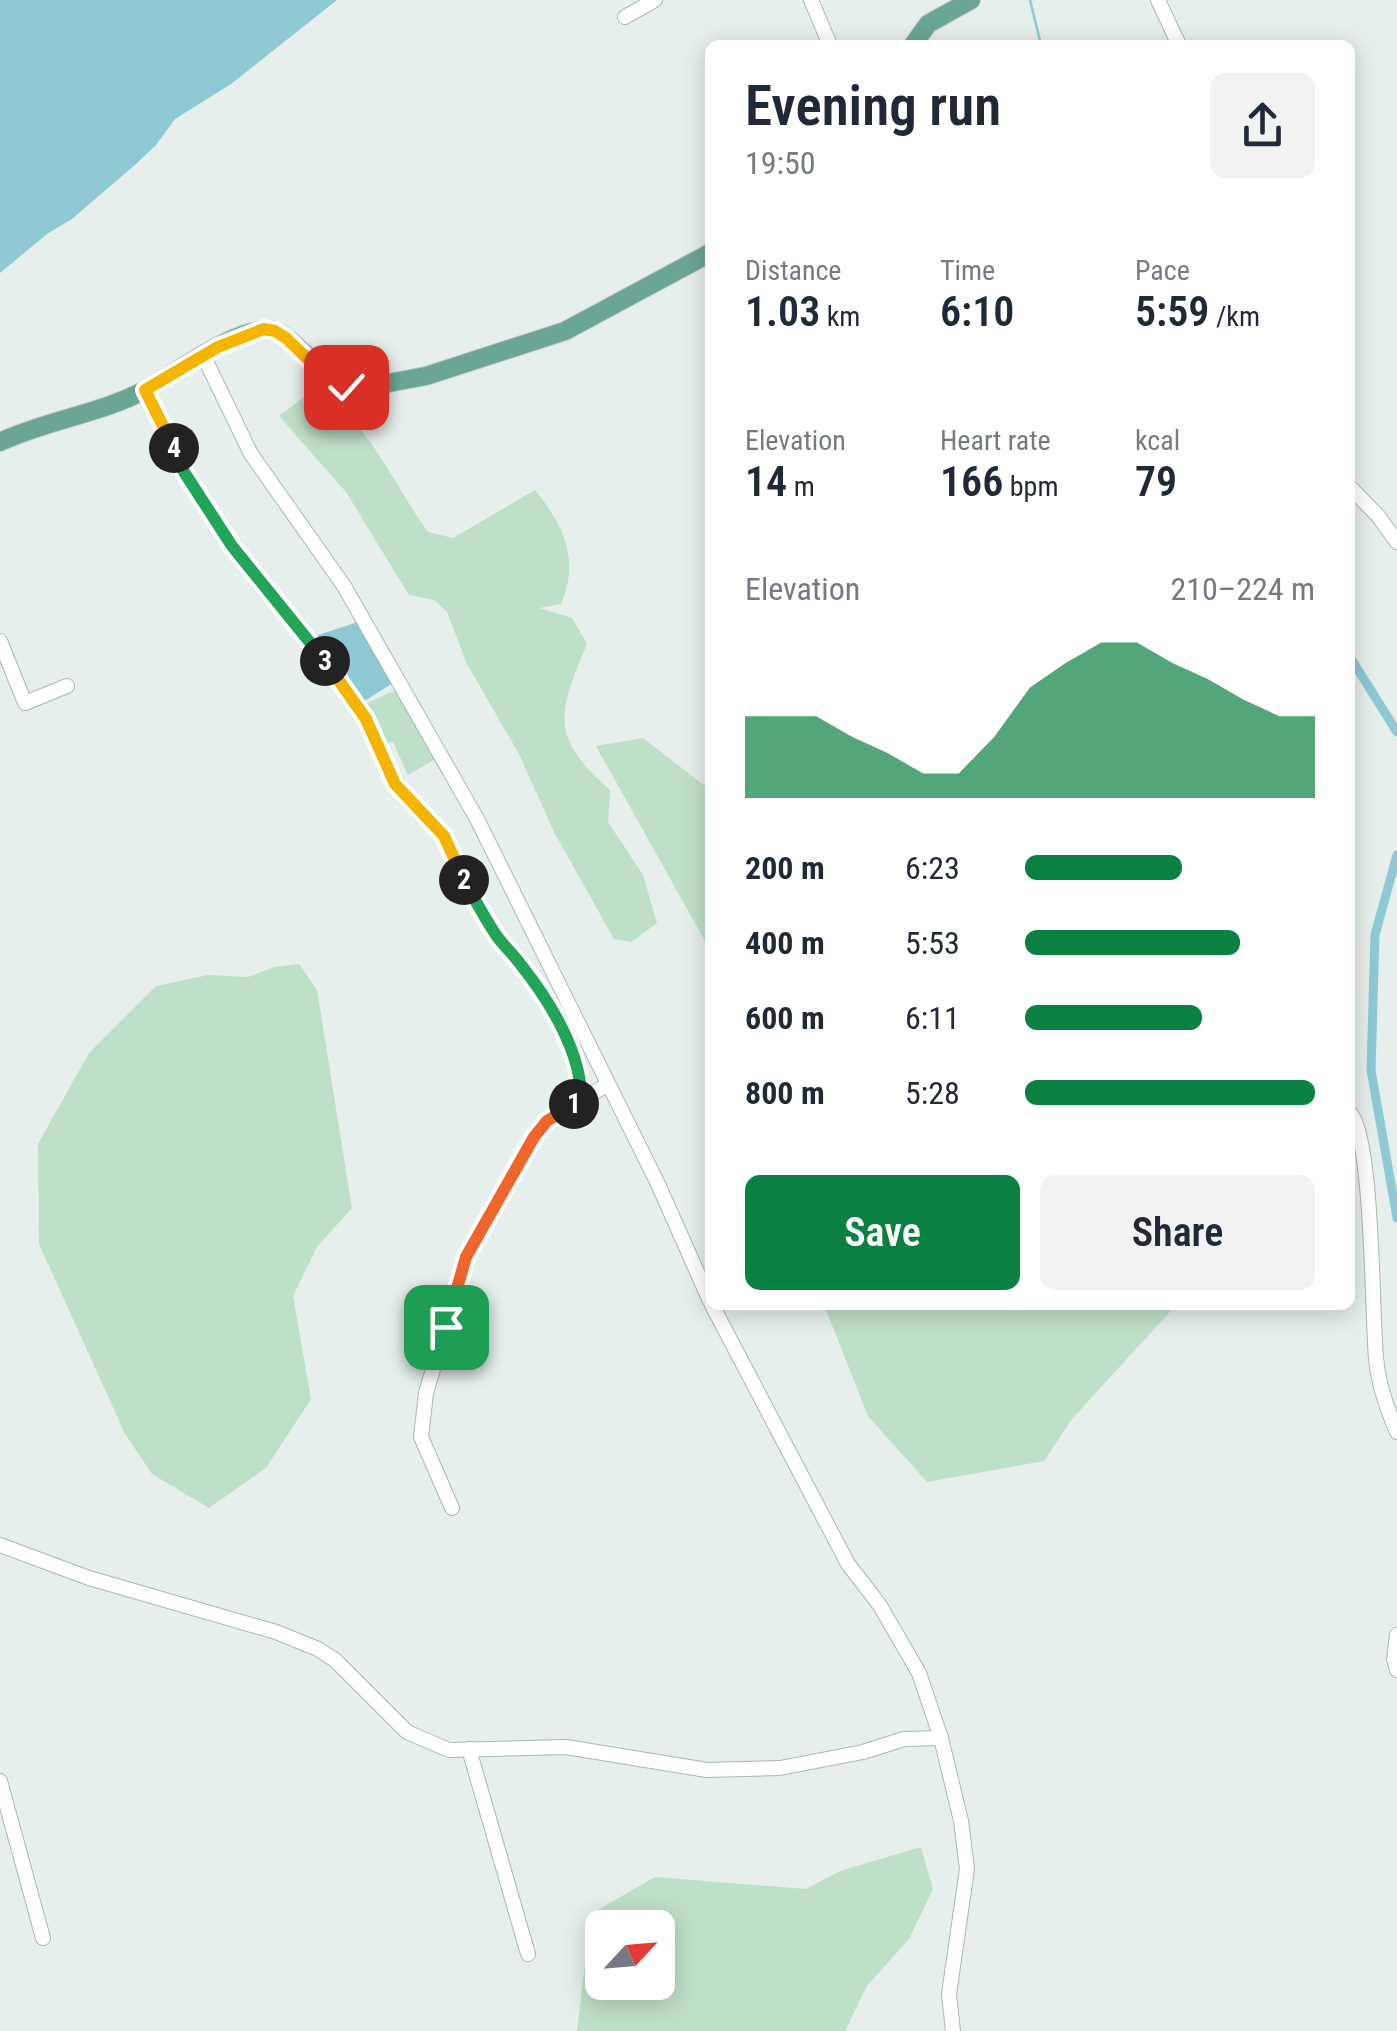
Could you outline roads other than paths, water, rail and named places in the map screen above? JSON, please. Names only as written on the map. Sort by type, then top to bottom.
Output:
[{"type":"main road","points":[[917,40],[928,24],[970,0]]},
{"type":"main road","points":[[0,442],[145,390],[203,355],[264,329],[286,338],[313,364],[356,390],[426,376],[565,331],[705,256]]},
{"type":"street","points":[[626,16],[655,0]]},
{"type":"street","points":[[811,0],[828,40]]},
{"type":"street","points":[[1158,0],[1177,40]]},
{"type":"street","points":[[203,355],[251,454],[336,574],[477,819],[658,1184],[705,1290]]},
{"type":"street","points":[[145,390],[184,472],[232,546],[303,632],[357,706],[404,796],[444,836],[464,881],[496,936],[533,980],[578,1062],[581,1099]]},
{"type":"street","points":[[1355,493],[1397,542]]},
{"type":"street","points":[[0,641],[25,703],[67,686]]},
{"type":"street","points":[[452,1508],[422,1437],[426,1394],[466,1257],[547,1121],[608,1084]]},
{"type":"street","points":[[1355,1120],[1368,1198],[1376,1360],[1397,1432]]},
{"type":"street","points":[[715,1310],[848,1564],[879,1604],[919,1673],[942,1738],[961,1821],[966,1869],[948,1994],[954,2031]]},
{"type":"street","points":[[0,1545],[88,1578],[276,1632],[318,1650],[334,1660],[407,1732],[449,1750],[566,1747],[707,1770],[780,1768],[863,1752],[904,1739],[942,1738]]},
{"type":"street","points":[[1397,1635],[1397,1670]]},
{"type":"street","points":[[468,1749],[528,1954]]},
{"type":"street","points":[[0,1781],[43,1938]]},
{"type":"water","points":[[0,0],[337,0],[231,84],[175,119],[136,164],[0,273]]},
{"type":"water","points":[[361,621],[396,681],[363,702],[336,655],[312,637]]},
{"type":"waterway","points":[[1030,0],[1040,40]]},
{"type":"waterway","points":[[1355,665],[1397,732]]},
{"type":"waterway","points":[[1397,855],[1375,935],[1371,1070],[1397,1218]]}]
